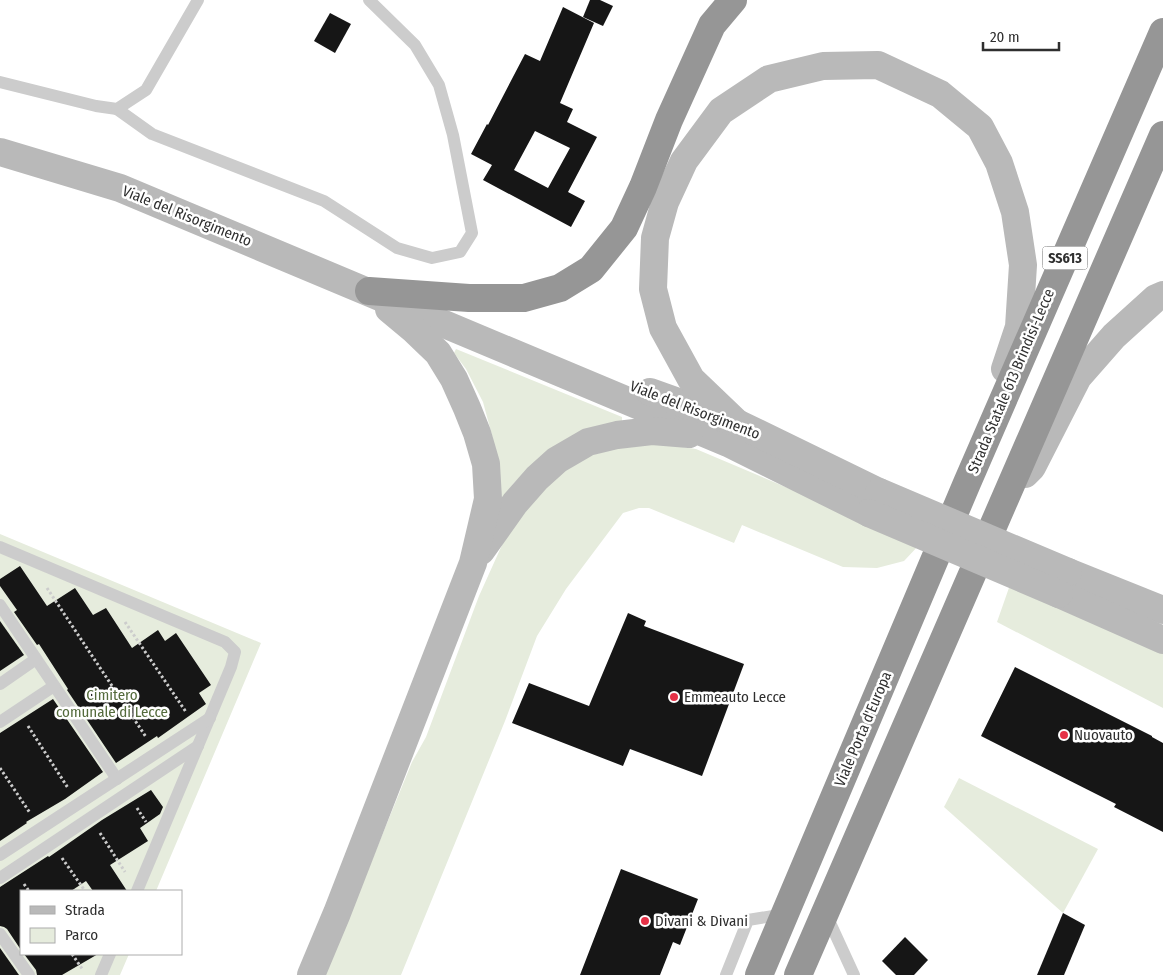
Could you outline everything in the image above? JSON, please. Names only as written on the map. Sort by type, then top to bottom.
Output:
[{"type":"highway","points":[[369,292],[468,298],[524,298],[560,288],[591,269],[624,228],[643,188],[669,120],[712,25],[733,0]]},
{"type":"highway","name":"Strada Statale 613 Brindisi-Lecce","points":[[967,483],[1163,32]]},
{"type":"highway","name":"SS613","points":[[1006,496],[1163,135]]},
{"type":"highway","name":"Viale Porta d'Europa","points":[[759,975],[967,483]]},
{"type":"highway","points":[[798,975],[1006,496]]},
{"type":"main road","points":[[733,433],[691,379],[663,328],[653,289],[655,238],[665,202],[684,161],[721,111],[769,79],[823,66],[878,65],[940,94],[980,127],[999,163],[1015,212],[1024,265],[1019,328],[967,483]]},
{"type":"main road","name":"Viale del Risorgimento","points":[[0,152],[120,188],[369,292],[733,433],[874,503],[1063,583]]},
{"type":"main road","points":[[311,975],[337,913],[473,563],[488,498],[486,464],[478,433],[454,379],[438,353],[369,292]]},
{"type":"main road","points":[[1006,496],[1032,467],[1078,377],[1114,336],[1156,298],[1163,295]]},
{"type":"main road","points":[[473,563],[515,503],[537,478],[557,460],[588,442],[617,435],[652,432],[688,434],[733,433]]},
{"type":"main road","points":[[1063,583],[1163,598]]},
{"type":"main road","points":[[1063,583],[1163,610]]},
{"type":"main road","points":[[1063,583],[1163,640]]},
{"type":"lane","points":[[117,109],[146,90],[198,0]]},
{"type":"lane","points":[[0,82],[96,106],[117,109],[152,134],[324,201],[397,248],[432,258],[460,252],[472,233],[453,135],[439,85],[415,45],[370,0]]},
{"type":"lane","points":[[1,549],[27,558],[225,642],[235,652],[232,668],[137,890]]},
{"type":"lane","points":[[0,605],[117,779]]},
{"type":"lane","points":[[0,684],[36,659]]},
{"type":"lane","points":[[0,722],[54,686]]},
{"type":"lane","points":[[0,855],[210,718]]},
{"type":"lane","points":[[0,878],[198,746]]},
{"type":"lane","points":[[825,913],[854,975]]},
{"type":"lane","points":[[726,975],[748,920],[785,914]]},
{"type":"lane","points":[[0,934],[28,975]]},
{"type":"lane","points":[[101,975],[110,955]]},
{"type":"path","points":[[27,558],[157,753]]},
{"type":"path","points":[[104,591],[196,728]]},
{"type":"path","points":[[18,710],[79,804]]},
{"type":"path","points":[[0,768],[41,828]]},
{"type":"path","points":[[127,793],[158,840]]},
{"type":"path","points":[[90,818],[137,890]]},
{"type":"path","points":[[52,843],[84,890]]},
{"type":"path","points":[[73,955],[86,975]]},
{"type":"green space","points":[[456,349],[622,417],[622,423],[570,437],[540,457],[514,483],[501,500],[496,479],[493,439],[483,402],[466,369],[454,353]]},
{"type":"green space","points":[[656,443],[696,449],[920,544],[904,561],[877,568],[843,567],[742,525],[734,543],[649,508],[639,508],[623,513],[566,589],[537,636],[505,721],[401,975],[325,975],[412,762],[426,737],[479,596],[502,545],[526,506],[554,475],[588,456],[622,447]]},
{"type":"green space","name":"Cimitero comunale di Lecce","points":[[0,534],[261,643],[156,890],[20,890],[20,955],[129,955],[120,975],[0,975]]},
{"type":"green space","points":[[1011,582],[1163,647],[1163,708],[997,622]]},
{"type":"green space","points":[[959,778],[1098,849],[1063,913],[944,807]]},
{"type":"building","points":[[590,0],[600,0],[613,6],[603,26],[583,17]]},
{"type":"building","points":[[563,7],[594,23],[560,103],[573,109],[567,122],[597,137],[568,192],[585,201],[571,227],[483,180],[492,165],[471,154],[525,54],[540,61]],"holes":[[[535,131],[570,148],[548,188],[514,170]]]},
{"type":"building","points":[[330,13],[351,24],[335,53],[314,41]]},
{"type":"building","points":[[20,566],[47,606],[75,588],[93,615],[106,608],[132,648],[158,630],[165,641],[176,633],[211,685],[199,693],[206,704],[158,738],[157,736],[116,763],[39,644],[37,645],[14,612],[17,610],[0,586],[0,579]]},
{"type":"building","points":[[628,613],[646,621],[644,626],[744,664],[702,776],[630,749],[623,766],[512,723],[529,683],[589,706]]},
{"type":"building","points":[[0,621],[24,655],[0,671]]},
{"type":"building","points":[[1015,667],[1163,743],[1163,832],[1114,807],[1116,804],[981,736]]},
{"type":"building","points":[[53,699],[103,772],[0,841],[0,733]]},
{"type":"building","points":[[151,790],[163,807],[160,814],[140,828],[148,841],[110,865],[126,890],[92,890],[86,881],[72,890],[20,890],[20,948],[7,929],[0,926],[0,887],[49,857],[102,820]]},
{"type":"building","name":"Divani & Divani","points":[[621,869],[698,899],[680,945],[673,942],[660,975],[580,975]]},
{"type":"building","points":[[1063,913],[1085,925],[1064,975],[1037,975]]},
{"type":"building","points":[[905,937],[928,960],[914,975],[896,975],[882,961]]},
{"type":"building","points":[[0,948],[19,975],[0,975]]},
{"type":"building","points":[[25,955],[96,955],[62,975],[37,975],[36,970]]},
{"type":"place","name":"Emmeauto Lecce","points":[[674,697]]},
{"type":"place","name":"Nuovauto","points":[[1064,735]]},
{"type":"place","name":"Divani & Divani","points":[[645,921]]}]
